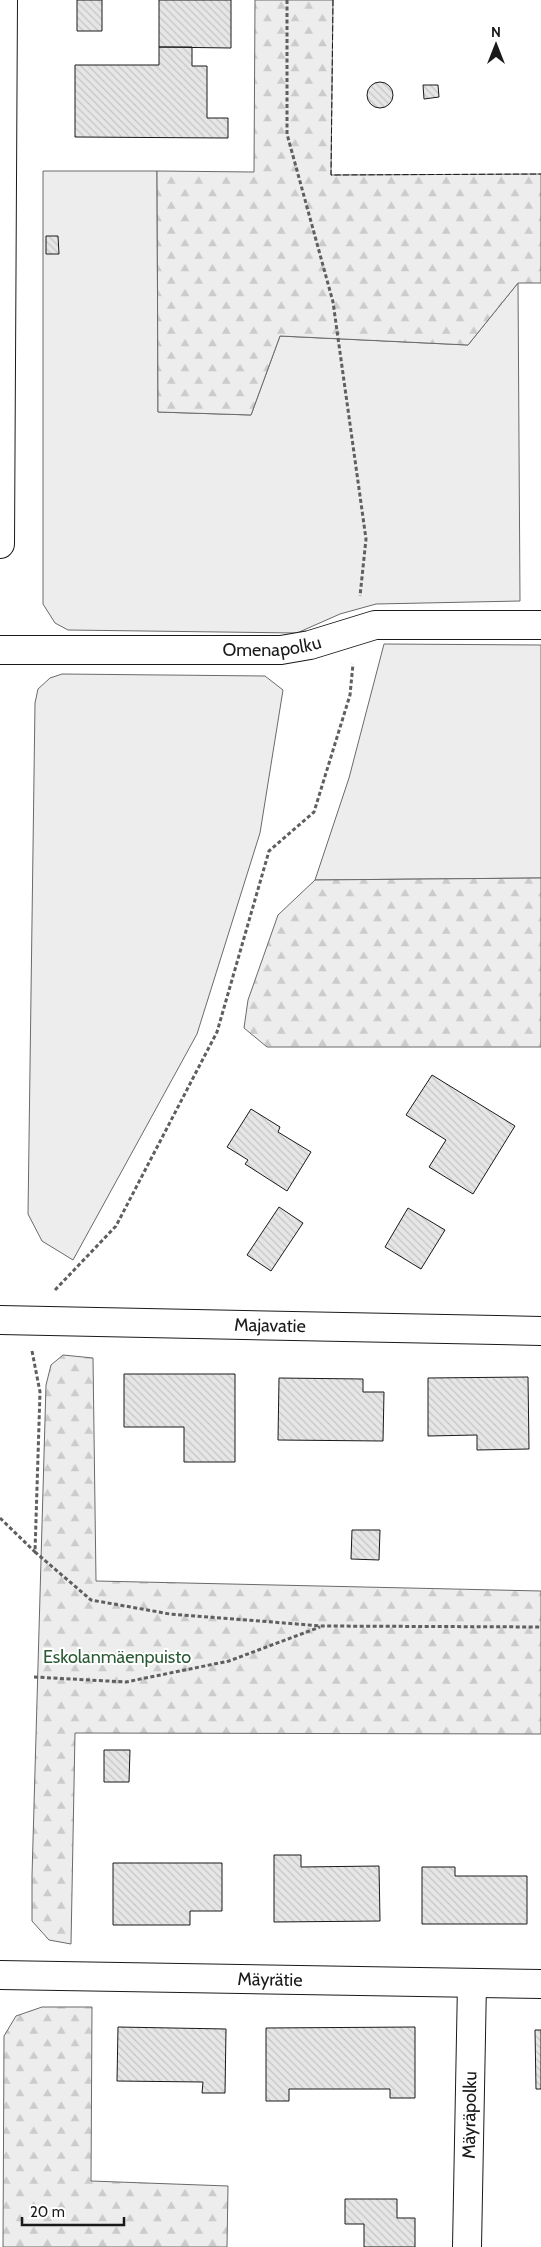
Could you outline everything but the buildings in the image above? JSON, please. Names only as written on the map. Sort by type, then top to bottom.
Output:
[{"type":"street","points":[[0,544],[3,0]]},
{"type":"street","name":"Omenapolku","points":[[0,650],[281,650],[310,645],[375,625],[399,623],[541,625]]},
{"type":"street","name":"Majavatie","points":[[13,1320],[541,1331]]},
{"type":"street","name":"Mäyrätie","points":[[0,1975],[541,1984]]},
{"type":"street","name":"Mäyräpolku","points":[[467,2247],[472,1983]]},
{"type":"path","points":[[35,1552],[40,1392],[13,1320],[116,1226],[217,1032],[269,851],[314,812],[350,695],[366,539],[332,302],[288,134],[288,0]]},
{"type":"path","points":[[0,1518],[35,1552],[91,1600],[170,1614],[322,1626],[541,1627]]},
{"type":"path","points":[[34,1677],[126,1682],[229,1661],[322,1626]]},
{"type":"shaded area","points":[[43,171],[157,171],[158,412],[251,415],[280,336],[468,345],[518,283],[520,601],[376,604],[340,614],[297,633],[68,630],[55,623],[43,604]]},
{"type":"shaded area","points":[[384,644],[541,645],[541,878],[315,880],[349,778]]},
{"type":"shaded area","points":[[62,674],[265,676],[283,690],[260,833],[197,1034],[73,1260],[42,1241],[28,1214],[35,703],[38,689],[50,678]]},
{"type":"green space","points":[[255,0],[333,0],[331,175],[541,174],[541,283],[518,283],[468,345],[280,336],[251,415],[158,412],[157,171],[254,172]]},
{"type":"green space","points":[[541,878],[541,1047],[267,1047],[244,1028],[248,1000],[278,915],[315,880]]},
{"type":"green space","name":"Eskolanmäenpuisto","points":[[63,1355],[93,1358],[96,1581],[541,1591],[541,1734],[75,1733],[71,1944],[49,1940],[32,1921],[32,1876],[46,1385],[51,1365]]},
{"type":"green space","points":[[42,2007],[92,2007],[91,2181],[228,2186],[227,2247],[3,2247],[4,2036],[16,2016]]},
{"type":"fence","points":[[333,0],[331,175],[541,174]]}]
